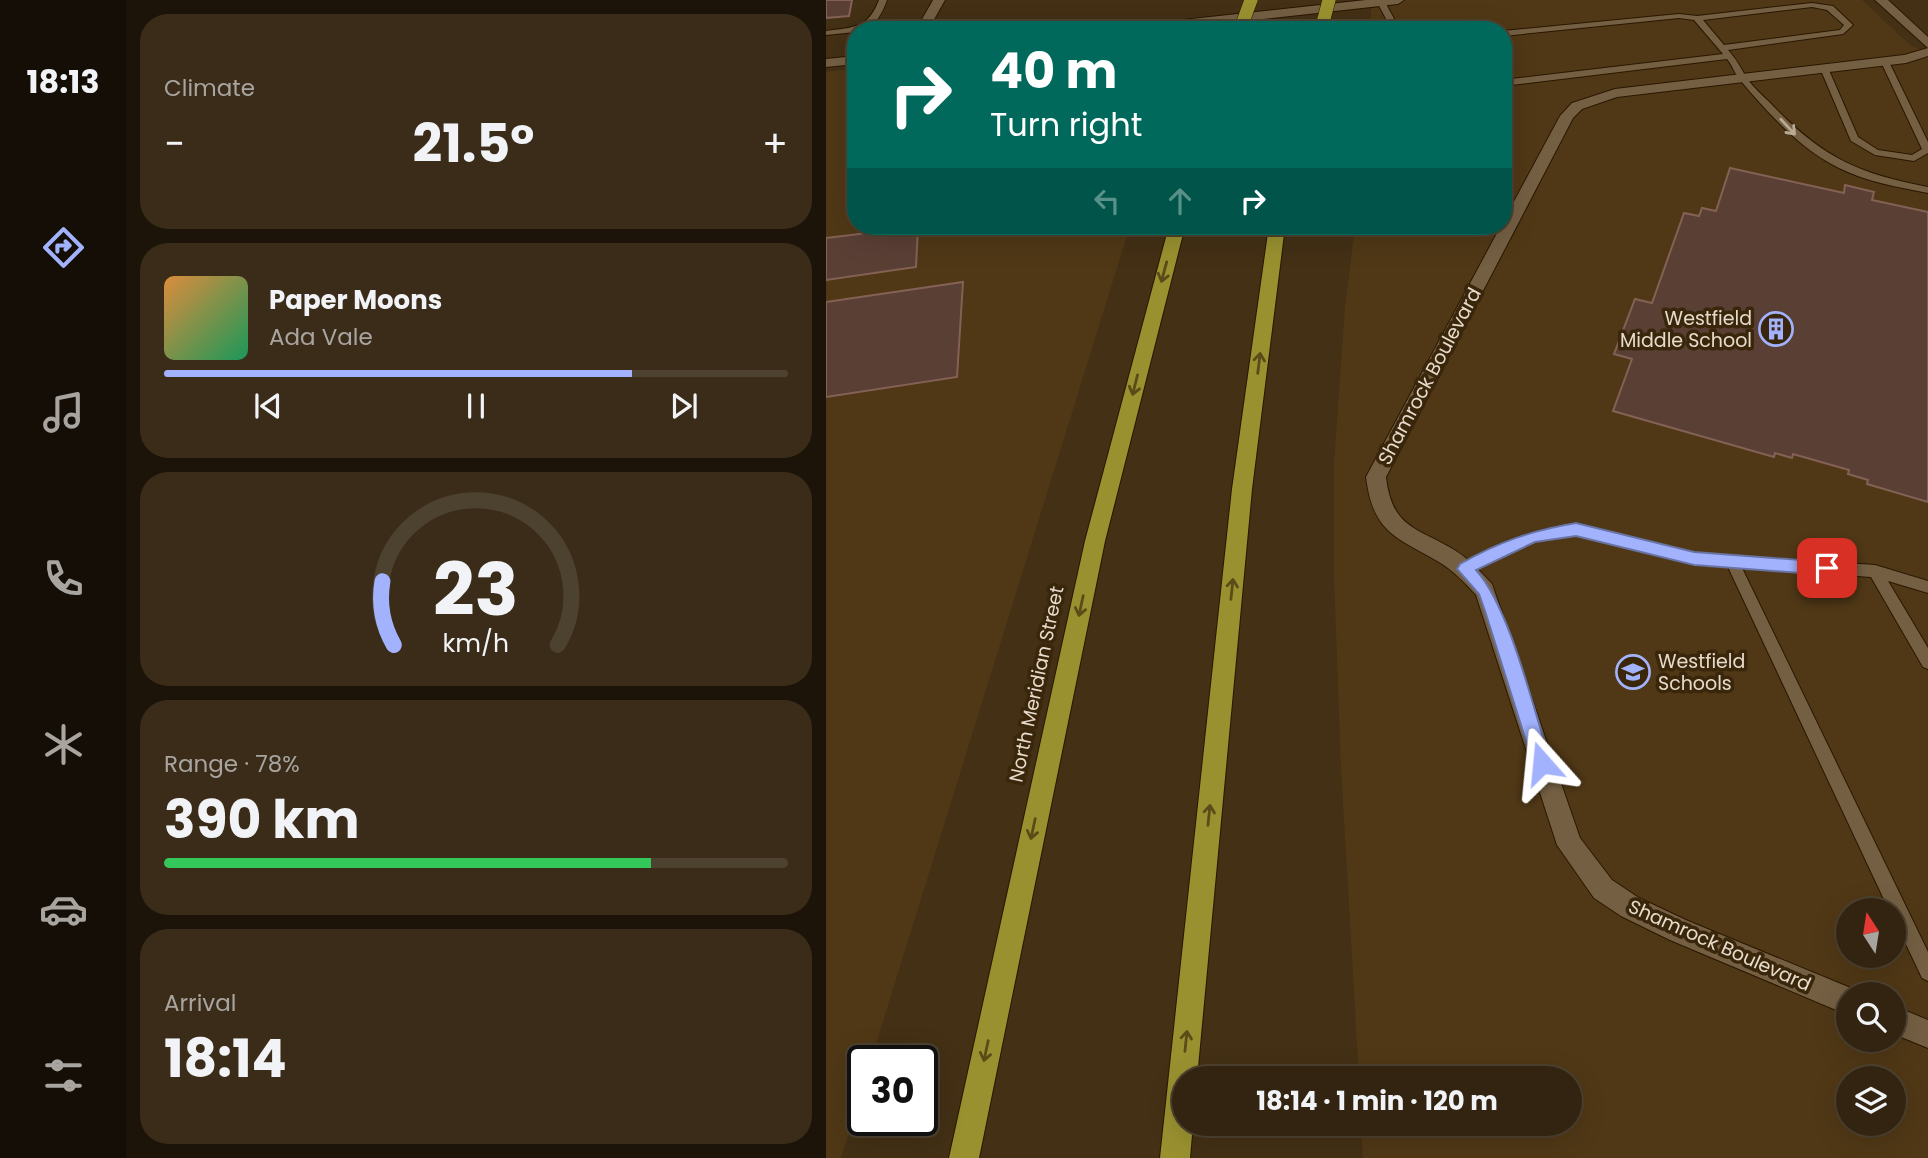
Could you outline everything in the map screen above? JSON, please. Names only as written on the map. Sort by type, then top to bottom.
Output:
[{"type":"highway","points":[[1243,21],[1251,0]]},
{"type":"highway","points":[[1323,21],[1329,0]]},
{"type":"highway","name":"North Meridian Street","points":[[963,1150],[1096,541],[1175,235]]},
{"type":"highway","points":[[1184,1066],[1242,489],[1276,235]]},
{"type":"highway","points":[[1175,1158],[1177,1136]]},
{"type":"highway","points":[[1185,1136],[1187,1158]]},
{"type":"street","points":[[927,21],[939,0]]},
{"type":"street","points":[[1210,21],[1398,0]]},
{"type":"street","points":[[1881,0],[1928,44]]},
{"type":"street","name":"Shamrock Boulevard","points":[[1512,220],[1567,116],[1577,106],[1615,93],[1885,62],[1928,52]]},
{"type":"street","points":[[826,63],[847,61]]},
{"type":"street","name":"Shamrock Boulevard","points":[[1504,235],[1376,477],[1381,506],[1397,530],[1465,569],[1485,590],[1570,845],[1602,889],[1630,907],[1679,931],[1836,996]]},
{"type":"street","points":[[1906,1025],[1928,1034]]},
{"type":"lane","points":[[874,21],[883,0]]},
{"type":"lane","points":[[1381,2],[1391,21]]},
{"type":"lane","points":[[1512,33],[1679,16],[1697,18],[1812,5],[1830,8],[1849,25],[1843,32],[1722,48]]},
{"type":"lane","points":[[1697,18],[1729,56],[1742,77],[1796,136],[1827,159],[1850,171],[1897,185],[1928,190]]},
{"type":"lane","points":[[826,33],[847,30]]},
{"type":"lane","points":[[1512,82],[1729,56]]},
{"type":"lane","points":[[1824,68],[1854,139],[1875,152],[1914,158],[1927,150],[1885,62]]},
{"type":"lane","points":[[1465,569],[1496,551],[1534,536],[1576,529],[1610,536],[1648,549],[1733,563],[1875,571],[1928,587]]},
{"type":"lane","points":[[1733,563],[1928,972]]},
{"type":"lane","points":[[1875,571],[1928,662]]},
{"type":"shaded area","name":"Westfield Schools","points":[[1372,0],[1862,0],[1910,45],[1928,53],[1928,1158],[1363,1158],[1362,1136],[1582,1136],[1582,1066],[1358,1066],[1341,766],[1334,578],[1334,463],[1345,307],[1354,235],[1512,235],[1512,21],[1371,21]]},
{"type":"shaded area","points":[[847,69],[847,235],[1127,235],[876,1045],[847,1045],[848,1136],[841,1158],[826,1158],[826,72]]},
{"type":"building","points":[[826,0],[852,0],[849,16],[826,18]]},
{"type":"building","name":"Westfield Middle School","points":[[1730,168],[1844,193],[1845,185],[1874,192],[1872,200],[1928,212],[1928,502],[1867,484],[1868,480],[1848,474],[1849,470],[1793,454],[1792,458],[1775,453],[1774,457],[1613,411],[1632,359],[1614,354],[1635,299],[1652,303],[1684,213],[1699,216],[1702,208],[1716,211]]},
{"type":"building","points":[[851,235],[918,235],[916,267],[826,280],[826,238]]},
{"type":"building","points":[[963,282],[957,377],[826,397],[826,302]]},
{"type":"place","name":"Westfield Middle School","points":[[1776,329]]},
{"type":"place","name":"Westfield Schools","points":[[1633,672]]},
{"type":"route","points":[[1542,763],[1485,590],[1465,569],[1496,551],[1534,536],[1576,529],[1694,559],[1827,568]]}]
